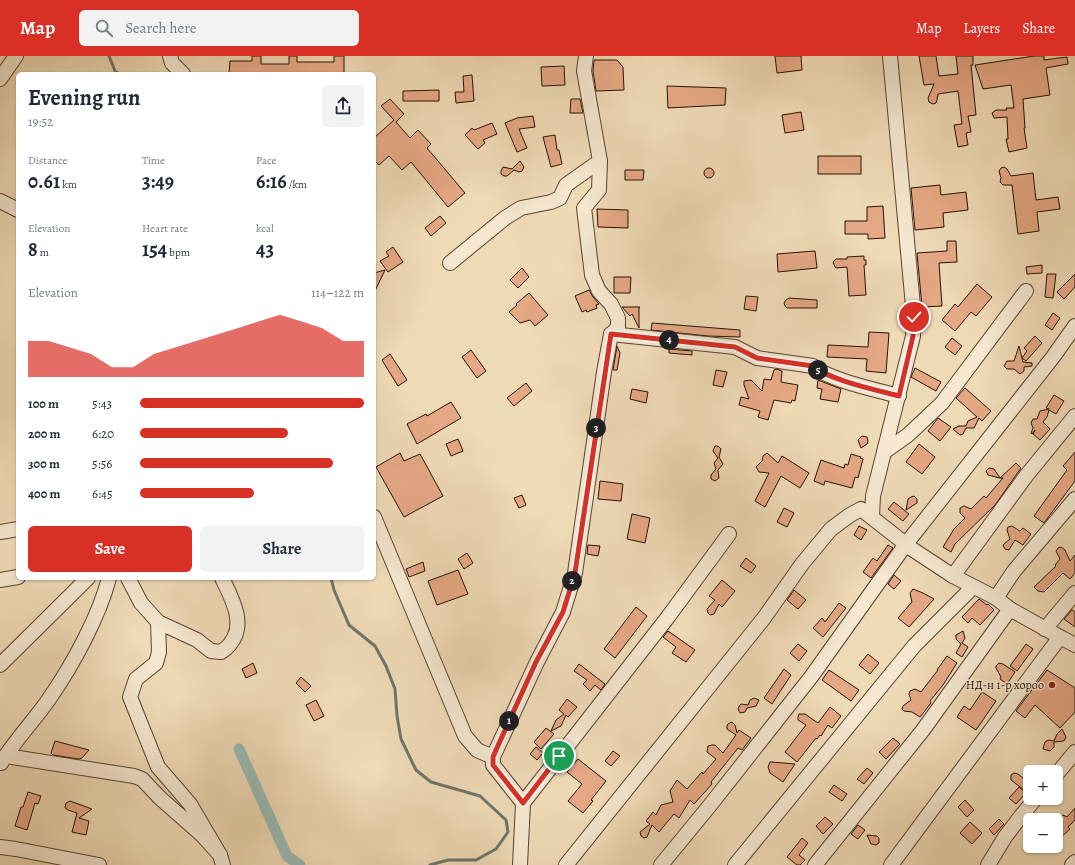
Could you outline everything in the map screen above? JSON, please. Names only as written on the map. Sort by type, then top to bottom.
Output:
[{"type":"street","points":[[0,79],[16,56]]},
{"type":"street","points":[[170,56],[172,63],[181,72]]},
{"type":"street","points":[[523,803],[493,765],[493,757],[536,662],[563,612],[575,573],[611,334],[618,328],[618,318],[612,304],[599,291],[592,275],[584,208],[599,190],[600,161],[584,71],[586,56]]},
{"type":"street","points":[[872,517],[873,496],[913,336],[914,317],[890,56]]},
{"type":"street","points":[[450,263],[505,218],[521,208],[551,202],[560,198],[566,185],[600,161]]},
{"type":"street","points":[[0,201],[16,209]]},
{"type":"street","points":[[884,452],[908,435],[942,403],[1026,291]]},
{"type":"street","points":[[661,865],[811,677],[906,544],[1053,357],[1075,326]]},
{"type":"street","points":[[611,334],[735,347],[757,358],[813,366],[825,373],[862,386],[899,396]]},
{"type":"street","points":[[953,576],[1026,476],[1075,416]]},
{"type":"street","points":[[996,598],[1014,571],[1075,500]]},
{"type":"street","points":[[566,865],[764,618],[802,564],[832,529],[850,515],[861,509],[906,544],[953,576],[996,598],[1010,609],[1075,645]]},
{"type":"street","points":[[376,524],[465,736],[477,750],[493,757]]},
{"type":"street","points":[[0,532],[16,529]]},
{"type":"street","points":[[520,865],[523,803],[668,616],[729,534]]},
{"type":"street","points":[[0,580],[16,577]]},
{"type":"street","points":[[0,665],[86,580]]},
{"type":"street","points":[[2,760],[49,700],[71,666],[90,628],[109,580]]},
{"type":"street","points":[[129,580],[141,603],[158,622],[197,640],[212,651],[221,652],[231,643],[238,627],[236,609],[223,580]]},
{"type":"street","points":[[735,865],[914,646],[973,587]]},
{"type":"street","points":[[1045,629],[1075,593]]},
{"type":"street","points":[[815,865],[923,730],[1010,609]]},
{"type":"street","points":[[158,622],[159,652],[156,664],[136,680],[130,697],[158,767],[190,804],[222,860]]},
{"type":"street","points":[[891,865],[1060,637]]},
{"type":"street","points":[[1063,767],[1075,752]]},
{"type":"street","points":[[2,760],[142,779],[160,798],[202,835],[222,860]]},
{"type":"street","points":[[988,865],[1017,821],[1030,805]]},
{"type":"street","points":[[0,847],[100,865]]},
{"type":"street","points":[[1072,865],[1075,862]]},
{"type":"building","points":[[252,56],[261,56],[261,64],[289,64],[289,56],[297,56],[297,62],[334,62],[334,56],[344,56],[344,72],[229,72],[230,61],[252,61]]},
{"type":"building","points":[[775,56],[801,56],[802,70],[777,73]]},
{"type":"building","points":[[919,56],[936,56],[939,76],[958,74],[956,56],[973,56],[973,65],[971,65],[976,115],[968,116],[971,132],[966,133],[968,145],[958,147],[954,125],[962,124],[958,91],[938,94],[936,103],[933,104],[929,102],[928,98],[934,84],[924,85]]},
{"type":"building","points":[[1034,56],[1044,56],[1044,60],[1067,57],[1068,64],[1046,68],[1050,95],[1023,99],[1024,128],[1027,148],[1009,152],[1006,139],[1008,139],[1007,117],[994,118],[992,113],[996,110],[1007,110],[1006,108],[1014,108],[1011,85],[983,89],[975,65]]},
{"type":"building","points":[[594,60],[617,60],[623,67],[624,90],[596,91],[593,71]]},
{"type":"building","points":[[564,66],[565,85],[542,86],[541,67]]},
{"type":"building","points":[[472,75],[474,101],[456,103],[455,92],[464,92],[463,76]]},
{"type":"building","points":[[667,86],[726,88],[725,105],[668,108]]},
{"type":"building","points":[[439,90],[439,101],[403,101],[403,91]]},
{"type":"building","points":[[390,99],[404,114],[396,122],[410,138],[418,130],[431,144],[427,148],[465,193],[448,207],[411,162],[402,170],[389,156],[379,165],[376,162],[376,136],[394,120],[381,106]]},
{"type":"building","points":[[571,99],[580,99],[583,113],[570,113]]},
{"type":"building","points":[[801,112],[804,130],[785,133],[782,115]]},
{"type":"building","points":[[533,116],[535,127],[519,129],[527,148],[517,152],[505,123],[517,118]]},
{"type":"building","points":[[492,123],[497,134],[483,140],[485,143],[478,149],[465,135],[472,128],[474,130]]},
{"type":"building","points":[[555,135],[557,150],[559,150],[562,164],[551,167],[543,137]]},
{"type":"building","points":[[818,156],[861,156],[861,174],[818,174]]},
{"type":"building","points":[[520,161],[524,167],[522,171],[519,172],[514,170],[507,176],[501,174],[503,167],[512,169]]},
{"type":"building","points":[[1004,167],[1011,176],[1033,173],[1036,200],[1058,197],[1060,209],[1037,212],[1039,231],[1018,234],[1012,185],[1003,185],[1000,182],[1001,178],[999,171]]},
{"type":"building","points":[[707,168],[711,168],[713,169],[713,177],[707,178],[704,175],[704,171]]},
{"type":"building","points":[[625,170],[644,170],[643,180],[625,180]]},
{"type":"building","points":[[940,185],[941,195],[966,192],[968,210],[943,213],[944,227],[915,230],[911,188]]},
{"type":"building","points":[[883,206],[885,238],[868,239],[868,234],[845,234],[845,221],[867,221],[867,207]]},
{"type":"building","points":[[597,209],[628,210],[628,228],[598,227]]},
{"type":"building","points":[[440,216],[446,223],[431,236],[425,228]]},
{"type":"building","points":[[947,241],[956,241],[957,262],[939,263],[942,306],[922,307],[917,253],[947,251]]},
{"type":"building","points":[[393,247],[403,262],[388,272],[380,261],[389,256],[386,252]]},
{"type":"building","points":[[815,251],[817,268],[778,272],[777,254]]},
{"type":"building","points":[[864,256],[864,260],[866,260],[866,265],[864,265],[866,295],[849,296],[847,267],[837,268],[833,262],[836,259]]},
{"type":"building","points":[[1042,265],[1042,273],[1027,274],[1026,267]]},
{"type":"building","points":[[522,268],[529,277],[518,288],[510,280]]},
{"type":"building","points":[[385,270],[376,289],[376,272]]},
{"type":"building","points":[[1047,274],[1056,274],[1053,298],[1045,297]]},
{"type":"building","points":[[1075,274],[1075,287],[1064,299],[1057,292]]},
{"type":"building","points":[[614,277],[631,277],[630,293],[614,293]]},
{"type":"building","points":[[977,284],[992,297],[976,316],[971,312],[955,331],[942,320],[955,304],[958,307]]},
{"type":"building","points":[[589,290],[599,304],[596,305],[597,308],[587,312],[586,310],[582,312],[575,296]]},
{"type":"building","points":[[529,293],[548,315],[535,326],[530,320],[520,323],[509,312]]},
{"type":"building","points":[[746,296],[758,297],[756,311],[744,309]]},
{"type":"building","points":[[789,298],[817,300],[817,308],[787,308],[784,303]]},
{"type":"building","points":[[622,307],[640,307],[639,328],[632,314],[630,316]]},
{"type":"building","points":[[1053,313],[1060,318],[1052,330],[1045,325]]},
{"type":"building","points":[[652,323],[740,330],[740,337],[708,336],[651,330]]},
{"type":"building","points":[[869,332],[889,333],[886,373],[866,371],[867,359],[827,357],[828,345],[868,347]]},
{"type":"building","points":[[1035,336],[1042,343],[1026,361],[1022,358],[1027,351],[1024,348]]},
{"type":"building","points":[[952,338],[962,346],[955,355],[945,347]]},
{"type":"building","points":[[617,346],[620,353],[617,370],[613,370]]},
{"type":"building","points":[[1019,346],[1023,362],[1032,363],[1032,366],[1024,367],[1024,371],[1020,374],[1014,369],[1007,369],[1004,366],[1007,361],[1014,361]]},
{"type":"building","points":[[669,349],[692,351],[692,355],[669,353]]},
{"type":"building","points":[[471,350],[486,371],[477,378],[462,357]]},
{"type":"building","points":[[390,354],[407,380],[398,386],[382,360]]},
{"type":"building","points":[[915,368],[941,382],[936,391],[911,377]]},
{"type":"building","points":[[776,369],[782,371],[781,382],[798,385],[795,401],[792,400],[791,403],[774,400],[768,420],[758,417],[760,411],[739,405],[741,397],[749,399],[744,381],[751,380],[762,391],[764,379],[771,380],[774,370]]},
{"type":"building","points":[[716,370],[727,372],[723,387],[713,385]]},
{"type":"building","points":[[818,380],[841,389],[838,402],[820,399],[822,389],[817,388]]},
{"type":"building","points":[[526,383],[532,391],[514,406],[507,398]]},
{"type":"building","points":[[965,388],[991,411],[982,421],[979,418],[974,428],[966,428],[963,434],[960,435],[953,429],[959,426],[966,426],[968,421],[977,417],[956,398]]},
{"type":"building","points":[[632,389],[648,392],[646,403],[630,399]]},
{"type":"building","points":[[1054,395],[1064,401],[1056,414],[1049,410],[1047,417],[1043,422],[1050,429],[1040,440],[1033,434],[1035,430],[1032,434],[1031,433],[1033,428],[1031,423],[1033,419],[1037,419],[1040,411],[1049,409],[1046,408]]},
{"type":"building","points":[[451,402],[461,418],[417,444],[407,424],[426,414],[427,416]]},
{"type":"building","points":[[938,418],[951,427],[940,441],[928,431]]},
{"type":"building","points":[[862,436],[867,437],[868,441],[867,444],[861,448],[858,440]]},
{"type":"building","points":[[458,439],[463,451],[451,456],[446,444]]},
{"type":"building","points":[[919,444],[935,457],[922,474],[906,462]]},
{"type":"building","points":[[715,446],[718,446],[721,449],[719,457],[723,464],[718,470],[719,478],[715,481],[711,479],[711,475],[716,469],[714,463],[718,458],[713,451]]},
{"type":"building","points":[[1075,452],[1075,481],[1044,523],[1034,516],[1067,470],[1063,466]]},
{"type":"building","points":[[400,453],[404,461],[420,454],[443,496],[404,517],[376,467]]},
{"type":"building","points":[[767,453],[778,463],[782,456],[809,473],[800,488],[781,476],[765,507],[755,501],[769,473],[759,472],[756,467],[762,461],[763,456]]},
{"type":"building","points":[[851,454],[863,459],[858,478],[855,477],[852,488],[825,481],[824,485],[814,481],[821,460],[844,468],[845,464],[848,465]]},
{"type":"building","points":[[1016,463],[1021,468],[995,505],[955,544],[951,552],[943,547],[954,529],[965,518],[960,513],[960,508],[964,506],[971,509],[984,496],[986,498],[1003,478],[1000,478]]},
{"type":"building","points":[[989,468],[994,469],[1000,478],[988,475],[986,471]]},
{"type":"building","points":[[600,481],[623,484],[621,501],[598,499]]},
{"type":"building","points":[[522,495],[526,505],[519,508],[514,498]]},
{"type":"building","points":[[914,496],[917,499],[917,503],[906,510],[908,499]]},
{"type":"building","points":[[894,502],[909,514],[903,521],[888,509]]},
{"type":"building","points":[[784,508],[794,513],[787,527],[777,522]]},
{"type":"building","points":[[632,514],[650,518],[645,543],[627,539]]},
{"type":"building","points":[[859,526],[867,530],[861,540],[854,535]]},
{"type":"building","points":[[1012,526],[1020,531],[1023,528],[1031,534],[1023,545],[1015,540],[1009,550],[1005,549],[1003,546],[1010,539],[1007,530],[1008,527]]},
{"type":"building","points":[[588,545],[600,546],[598,556],[587,554]]},
{"type":"building","points":[[888,545],[893,548],[871,578],[863,572],[873,558],[877,561]]},
{"type":"building","points":[[1061,547],[1065,550],[1070,561],[1075,555],[1075,573],[1070,579],[1063,573],[1044,592],[1038,591],[1034,587],[1056,566],[1055,565],[1060,559],[1056,551]]},
{"type":"building","points":[[467,553],[473,563],[464,569],[458,559]]},
{"type":"building","points":[[746,558],[756,566],[751,573],[740,566]]},
{"type":"building","points":[[423,562],[425,571],[409,577],[406,569]]},
{"type":"building","points":[[458,570],[468,594],[437,605],[428,581]]},
{"type":"building","points":[[894,575],[901,581],[894,589],[888,584]]},
{"type":"building","points":[[722,580],[735,591],[722,607],[719,604],[714,614],[710,615],[707,609],[715,600],[709,596]]},
{"type":"building","points":[[913,589],[934,599],[909,627],[898,618],[912,602],[910,593]]},
{"type":"building","points":[[794,590],[806,600],[798,609],[787,600]]},
{"type":"building","points":[[979,599],[987,605],[988,604],[994,610],[980,625],[972,618],[968,623],[962,617]]},
{"type":"building","points":[[839,603],[846,608],[823,637],[813,628],[822,618],[825,622]]},
{"type":"building","points":[[636,607],[647,616],[615,658],[604,649]]},
{"type":"building","points":[[1072,610],[1075,612],[1075,627],[1064,619]]},
{"type":"building","points":[[668,631],[695,650],[686,662],[672,653],[676,647],[663,637]]},
{"type":"building","points":[[963,631],[965,638],[962,643],[968,647],[962,657],[956,653],[961,644],[956,639],[956,635]]},
{"type":"building","points":[[798,644],[807,651],[799,661],[790,653]]},
{"type":"building","points":[[1026,644],[1033,649],[1017,671],[1010,666]]},
{"type":"building","points":[[868,654],[879,663],[870,674],[859,665]]},
{"type":"building","points":[[947,656],[957,663],[943,685],[930,701],[931,703],[920,717],[912,712],[904,711],[902,709],[903,706],[911,700],[909,694],[910,691],[915,689],[921,692]]},
{"type":"building","points":[[253,663],[257,673],[246,678],[242,669]]},
{"type":"building","points":[[999,663],[1015,672],[1007,684],[1000,679],[1001,677],[996,668]]},
{"type":"building","points":[[579,664],[605,684],[601,690],[595,685],[590,691],[583,684],[587,680],[574,671]]},
{"type":"building","points":[[784,669],[791,675],[772,704],[764,698]]},
{"type":"building","points":[[829,670],[859,690],[851,701],[822,680]]},
{"type":"building","points":[[1047,670],[1075,688],[1075,712],[1060,728],[1035,705],[1025,718],[1016,711]]},
{"type":"building","points":[[301,677],[311,686],[305,692],[296,683]]},
{"type":"building","points":[[982,692],[996,701],[976,730],[957,717],[964,706],[970,710]]},
{"type":"building","points":[[754,698],[759,700],[756,706],[747,708],[745,712],[740,713],[738,709],[740,705],[748,705],[750,700]]},
{"type":"building","points":[[567,699],[577,707],[568,717],[566,715],[561,726],[551,731],[556,720],[564,714],[559,710]]},
{"type":"building","points":[[316,700],[324,716],[314,721],[306,705]]},
{"type":"building","points":[[830,707],[841,716],[832,728],[828,725],[821,736],[820,735],[817,739],[816,738],[797,762],[785,752],[806,725],[798,720],[799,714],[805,714],[818,723]]},
{"type":"building","points":[[731,722],[735,725],[737,733],[739,730],[751,738],[742,750],[738,748],[711,782],[712,784],[694,804],[690,800],[679,818],[674,814],[659,832],[652,825],[647,837],[644,838],[641,836],[640,832],[650,824],[646,821],[653,812],[656,815],[661,805],[673,802],[670,791],[677,780],[687,789],[716,759],[707,752],[708,746],[715,745],[723,753],[736,735],[727,729],[727,725]]},
{"type":"building","points":[[546,728],[554,734],[541,749],[534,742]]},
{"type":"building","points":[[1062,729],[1066,737],[1064,741],[1054,742],[1054,747],[1050,751],[1043,749],[1045,742],[1048,740],[1054,741],[1057,734]]},
{"type":"building","points":[[893,738],[900,744],[886,759],[879,752]]},
{"type":"building","points":[[55,741],[89,750],[82,758],[79,759],[53,755],[51,753]]},
{"type":"building","points":[[536,747],[543,753],[537,760],[530,754]]},
{"type":"building","points":[[613,751],[620,756],[611,766],[605,761]]},
{"type":"building","points":[[578,759],[606,781],[583,813],[568,801],[582,784],[567,772]]},
{"type":"building","points":[[770,762],[795,764],[783,782],[770,773],[768,767]]},
{"type":"building","points":[[867,768],[873,773],[864,784],[857,779]]},
{"type":"building","points":[[1014,773],[1023,778],[1023,789],[1011,780],[1011,775]]},
{"type":"building","points":[[834,785],[847,794],[842,801],[829,792]]},
{"type":"building","points":[[1019,787],[1023,790],[1023,796],[1016,804],[1009,798]]},
{"type":"building","points":[[28,792],[41,796],[38,804],[35,803],[27,830],[15,826]]},
{"type":"building","points":[[965,800],[974,810],[967,817],[958,807]]},
{"type":"building","points":[[70,801],[92,809],[79,818],[89,821],[86,835],[72,832],[77,813],[65,808],[66,803]]},
{"type":"building","points":[[1075,808],[1075,820],[1068,827],[1070,829],[1063,836],[1063,815],[1067,817]]},
{"type":"building","points":[[825,817],[833,824],[823,834],[816,826]]},
{"type":"building","points":[[999,819],[1004,824],[994,835],[989,829]]},
{"type":"building","points":[[970,822],[982,833],[972,844],[960,833]]},
{"type":"building","points":[[858,825],[865,830],[858,839],[851,834]]},
{"type":"building","points":[[867,835],[877,836],[879,838],[879,843],[876,845],[871,844]]},
{"type":"building","points":[[802,838],[808,843],[799,855],[805,860],[800,865],[797,865],[787,857]]},
{"type":"waterway","points":[[109,56],[117,72]]},
{"type":"waterway","points":[[332,580],[334,590],[349,625],[375,646],[386,666],[395,689],[397,716],[401,739],[416,770],[431,782],[480,796],[506,820],[508,832],[496,849],[476,860],[448,860],[430,865]]},
{"type":"waterway","points":[[239,749],[287,856],[300,865]]},
{"type":"place","name":"НД-н 1-р хороо","points":[[1052,685]]},
{"type":"route","points":[[559,756],[523,803],[493,765],[493,757],[536,662],[563,612],[575,573],[604,372],[611,334],[735,347],[757,358],[813,366],[825,373],[862,386],[899,396],[913,336],[914,317]]}]
